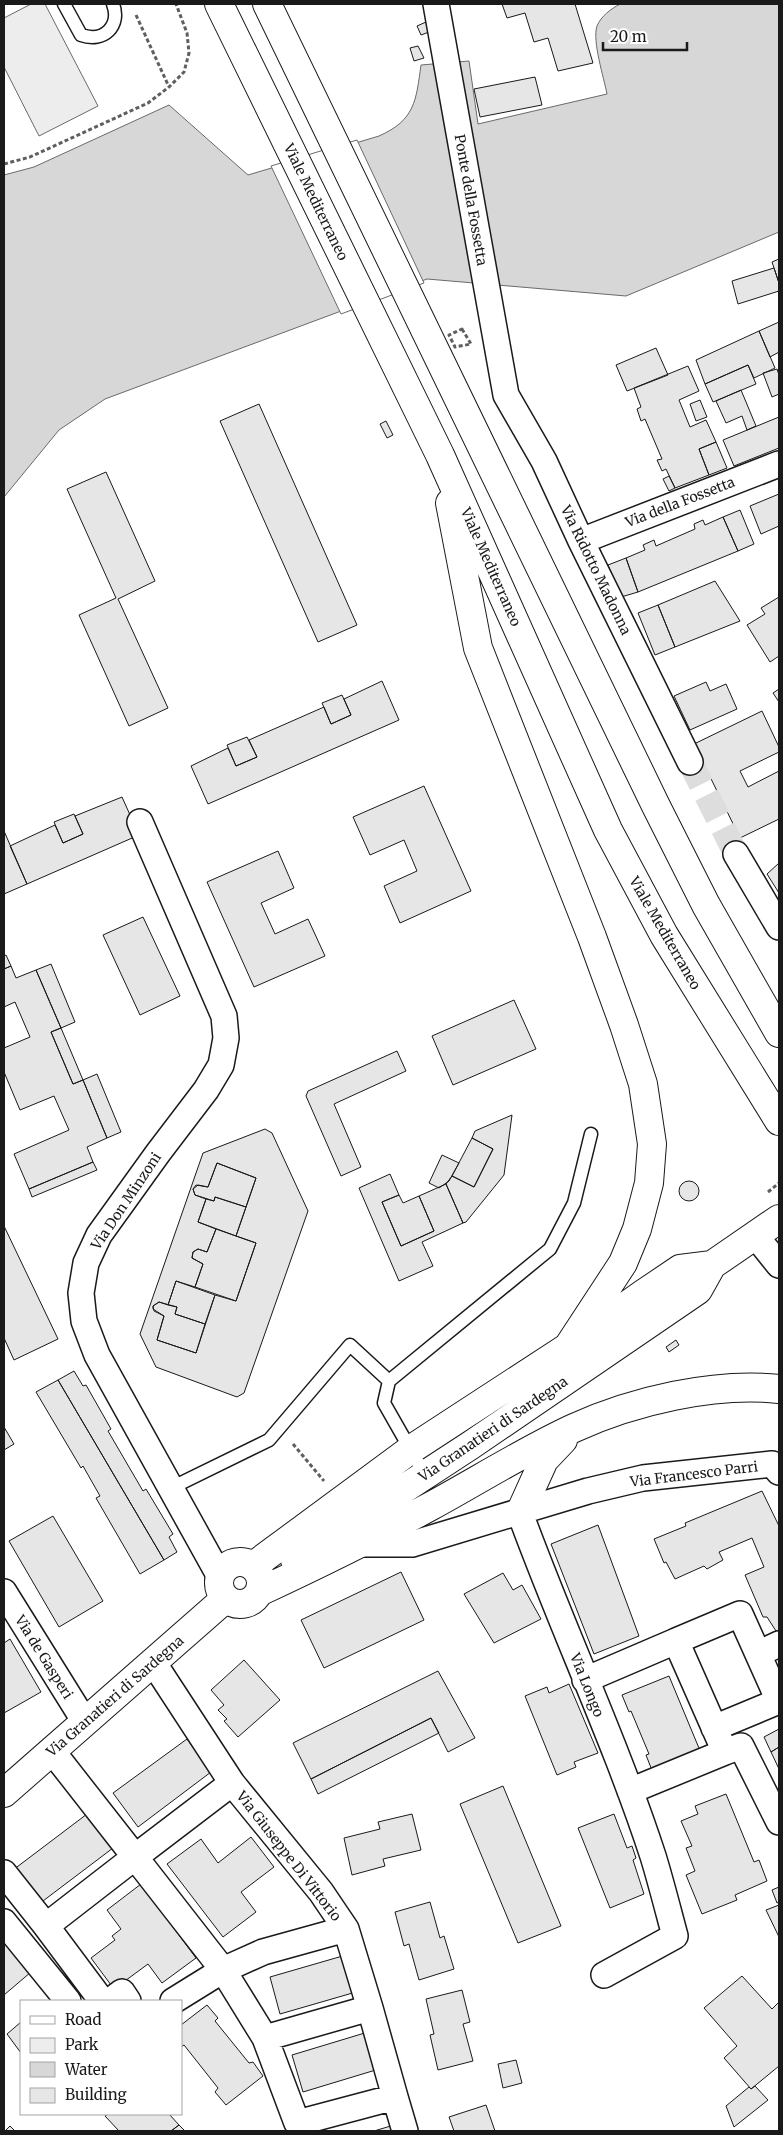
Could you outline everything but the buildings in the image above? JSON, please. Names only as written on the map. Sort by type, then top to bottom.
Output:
[{"type":"street","name":"Viale Mediterraneo","points":[[219,4],[440,455],[608,830],[664,935],[775,1114]]},
{"type":"street","points":[[267,4],[660,814],[706,905],[779,1033]]},
{"type":"street","name":"Ponte della Fossetta","points":[[438,12],[502,378]]},
{"type":"street","name":"Via Ridotto Madonna","points":[[502,378],[506,395],[513,411],[544,461],[581,541],[690,762]]},
{"type":"street","points":[[440,455],[478,648],[592,937],[624,1025],[643,1084],[652,1144],[649,1183],[637,1229],[623,1263],[568,1347]]},
{"type":"street","name":"Via della Fossetta","points":[[581,541],[779,464]]},
{"type":"street","name":"Via Don Minzoni","points":[[140,822],[224,1016],[226,1038],[221,1065],[206,1090],[99,1236],[86,1263],[81,1293],[84,1321],[96,1355],[219,1576],[222,1590]]},
{"type":"street","points":[[736,854],[779,927]]},
{"type":"street","name":"Via Granatieri di Sardegna","points":[[257,1580],[425,1475],[698,1290],[712,1265],[779,1219]]},
{"type":"street","points":[[756,1235],[779,1265]]},
{"type":"street","name":"Via Granatieri di Sardegna","points":[[257,1580],[410,1450],[568,1347],[680,1269],[712,1265]]},
{"type":"street","points":[[257,1580],[361,1544],[574,1428],[648,1402],[708,1391],[766,1388],[779,1390]]},
{"type":"street","points":[[361,1544],[412,1544],[520,1513],[544,1460],[574,1428]]},
{"type":"street","name":"Via Francesco Parri","points":[[520,1513],[588,1491],[643,1478],[772,1464],[779,1472]]},
{"type":"street","name":"Via Longo","points":[[520,1513],[630,1791],[653,1857],[675,1936],[604,1975]]},
{"type":"street","points":[[235,1562],[244,1562],[257,1580],[252,1600],[244,1604],[234,1603],[222,1590],[221,1573],[227,1566],[235,1562]]},
{"type":"street","name":"Via Granatieri di Sardegna","points":[[4,1793],[153,1662],[222,1590]]},
{"type":"street","name":"Via de Gasperi","points":[[4,1592],[85,1722]]},
{"type":"street","points":[[585,1680],[740,1614],[769,1649],[779,1702],[714,1728]]},
{"type":"street","points":[[676,1641],[724,1752]]},
{"type":"street","name":"Via Giuseppe Di Vittorio","points":[[153,1662],[232,1784],[320,1892],[346,1929],[405,2131]]},
{"type":"street","points":[[630,1791],[741,1746],[779,1822]]},
{"type":"street","points":[[52,1751],[223,1970],[265,2038],[298,2127],[395,2097]]},
{"type":"street","name":"Via Giuseppe Di Vittorio","points":[[46,1926],[232,1784]]},
{"type":"street","points":[[4,1873],[101,2000]]},
{"type":"street","points":[[4,1922],[67,2000]]},
{"type":"street","name":"Via Giuseppe Di Vittorio","points":[[175,2000],[223,1970],[263,1952],[346,1929]]},
{"type":"street","points":[[111,2000],[122,1992],[127,2000]]},
{"type":"street","points":[[265,2038],[370,2008]]},
{"type":"lane","points":[[64,4],[82,35],[91,39],[99,37],[115,23],[117,14],[113,4]]},
{"type":"lane","points":[[425,1475],[384,1403],[389,1382],[550,1249],[574,1203],[590,1134]]},
{"type":"lane","points":[[171,1488],[269,1440],[350,1345],[389,1382]]},
{"type":"path","points":[[4,164],[30,157],[148,103],[169,87],[184,72],[189,53],[187,33],[176,4]]},
{"type":"path","points":[[135,13],[169,87]]},
{"type":"green space","points":[[31,4],[45,4],[98,106],[39,136],[4,67],[4,18]]},
{"type":"water","points":[[620,4],[779,4],[779,232],[626,296],[427,279],[105,399],[59,430],[4,497],[4,175],[34,167],[169,105],[248,175],[379,136],[391,130],[407,116],[412,108],[421,65],[469,61],[478,124],[607,94],[597,50],[597,26],[604,16]]},
{"type":"pier","points":[[357,140],[424,283],[341,314],[271,166]]},
{"type":"tunnel","points":[[690,762],[736,854]]}]
